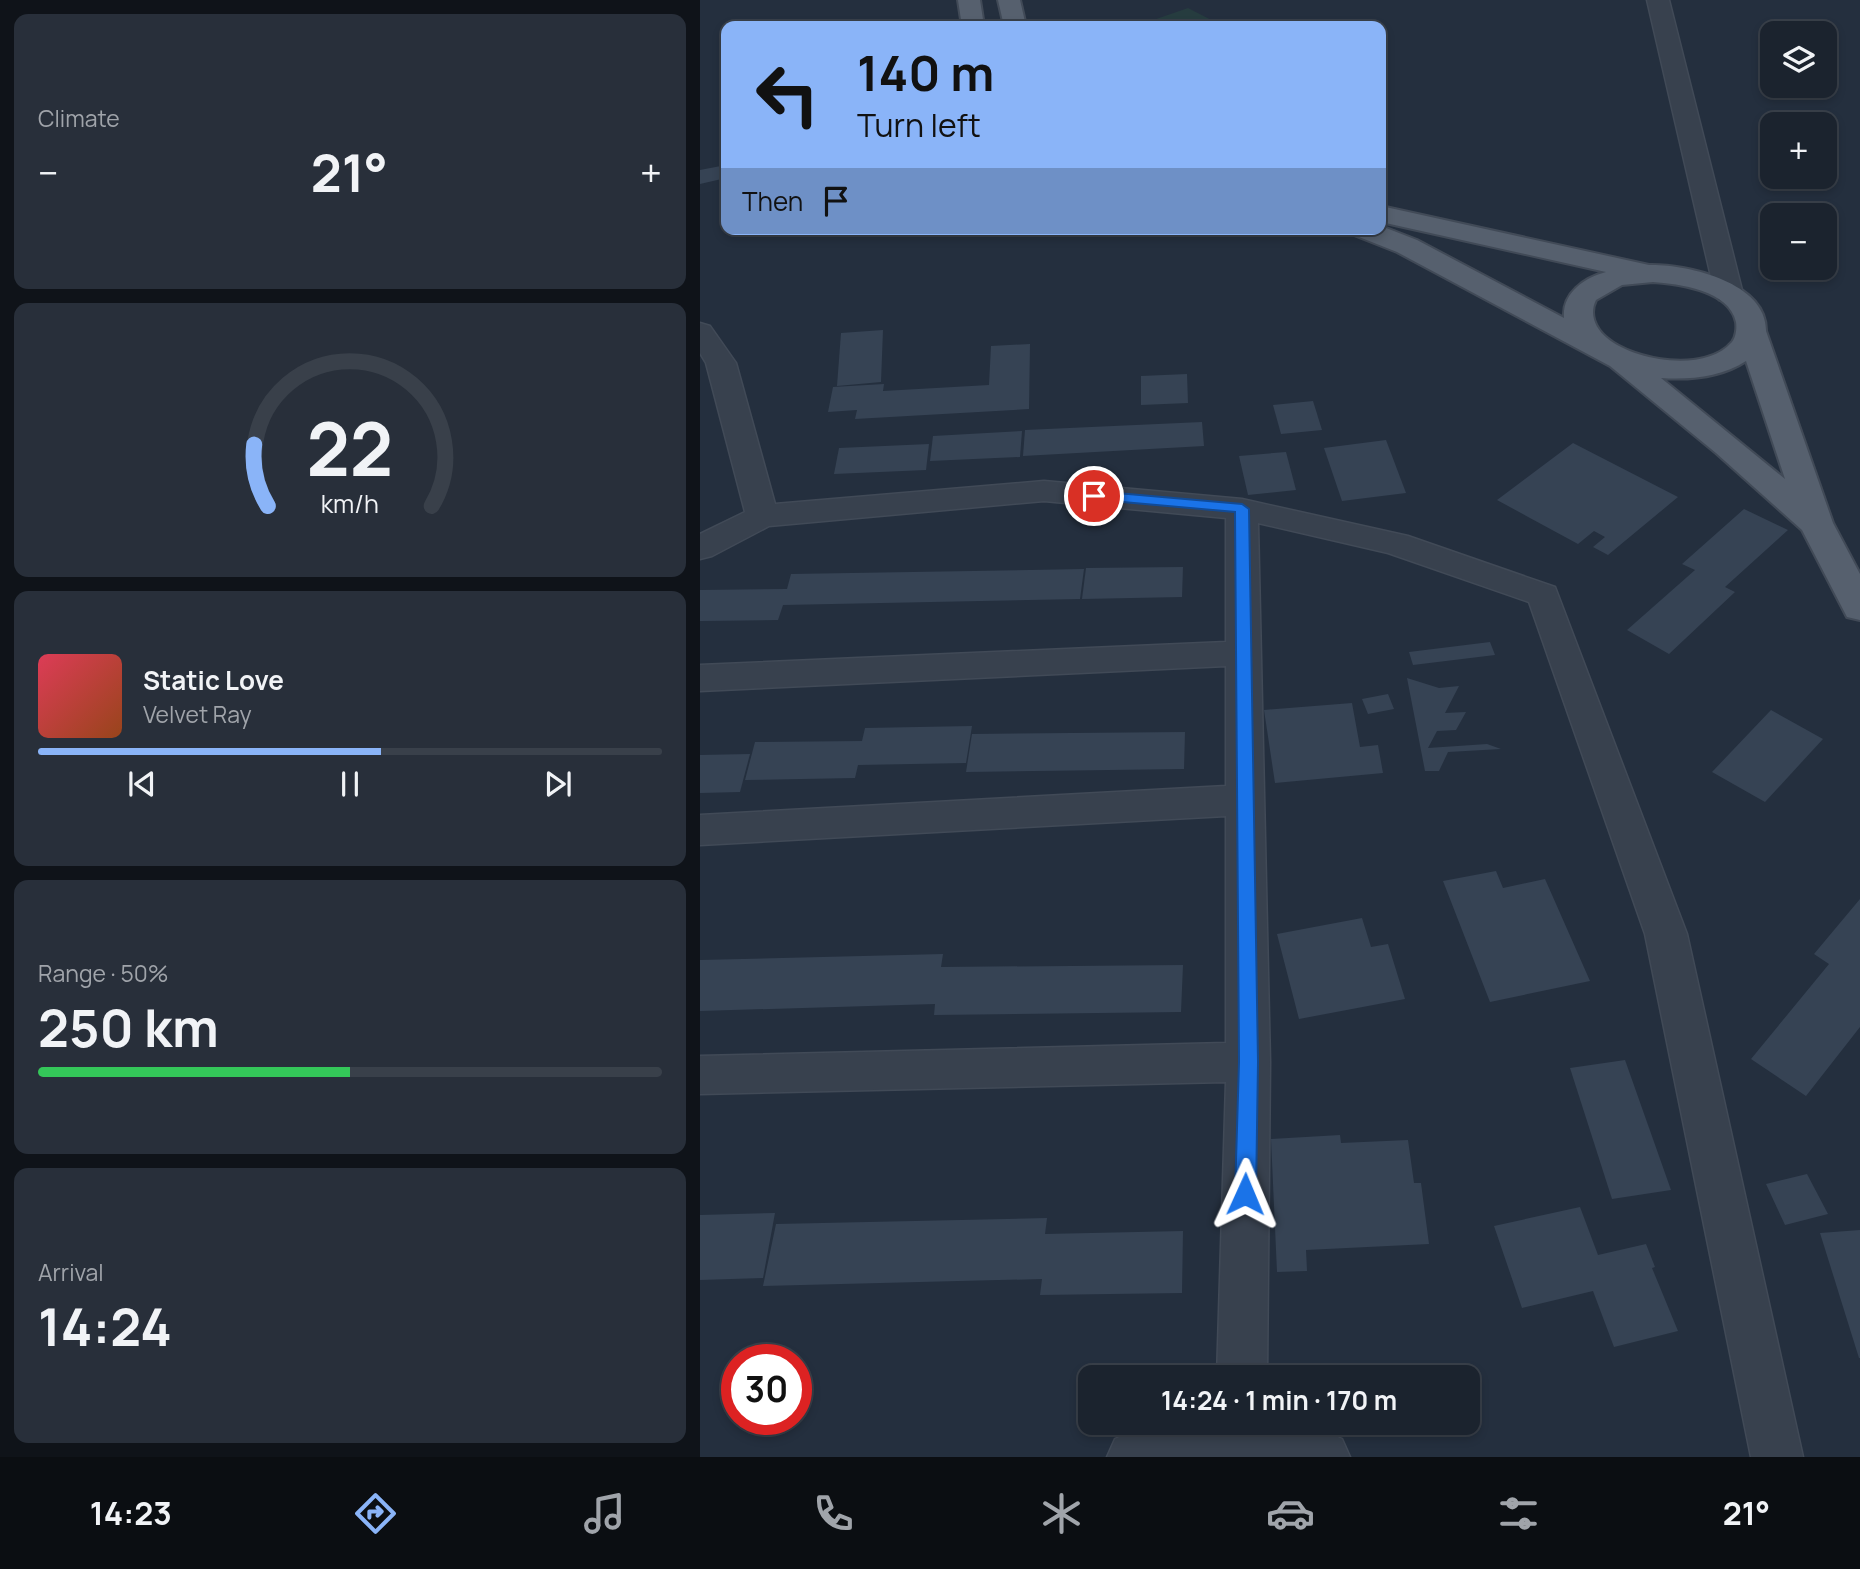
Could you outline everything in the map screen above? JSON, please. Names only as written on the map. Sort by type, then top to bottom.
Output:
[{"type":"main road","points":[[969,0],[972,21]]},
{"type":"main road","points":[[1009,0],[1014,21]]},
{"type":"main road","points":[[1386,215],[1653,273],[1694,279],[1729,294],[1743,306],[1751,319],[1752,332],[1816,523],[1860,608]]},
{"type":"main road","points":[[1379,235],[1407,246],[1609,354],[1637,365],[1689,369],[1713,365],[1733,357],[1746,346],[1752,332]]},
{"type":"main road","points":[[1653,273],[1627,275],[1604,281],[1587,292],[1578,306],[1578,322],[1587,338],[1727,446],[1816,523]]},
{"type":"street","points":[[1658,0],[1729,294]]},
{"type":"street","points":[[700,332],[762,516]]},
{"type":"street","points":[[700,548],[762,516],[1044,491],[1242,509],[1396,544],[1543,595],[1666,934],[1777,1457]]},
{"type":"street","points":[[1242,509],[1248,1062],[1242,1365]]},
{"type":"street","points":[[700,678],[1244,653]]},
{"type":"street","points":[[700,830],[1245,800]]},
{"type":"street","points":[[700,1075],[1248,1062]]},
{"type":"street","points":[[1133,1457],[1241,1438],[1324,1457]]},
{"type":"green space","points":[[1188,8],[1213,21],[1150,21]]},
{"type":"building","points":[[721,166],[721,179],[700,184],[700,170]]},
{"type":"building","points":[[883,330],[881,382],[837,386],[841,333]]},
{"type":"building","points":[[1030,344],[1029,409],[855,419],[857,410],[828,412],[833,387],[884,384],[883,391],[989,385],[991,346]]},
{"type":"building","points":[[1187,374],[1188,403],[1141,405],[1141,376]]},
{"type":"building","points":[[1313,401],[1322,430],[1281,434],[1273,405]]},
{"type":"building","points":[[1202,422],[1204,446],[1023,456],[1025,430]]},
{"type":"building","points":[[1022,431],[1020,457],[930,461],[933,436]]},
{"type":"building","points":[[1386,440],[1406,493],[1342,501],[1324,448]]},
{"type":"building","points":[[1573,443],[1678,497],[1608,555],[1593,547],[1605,537],[1594,531],[1578,544],[1497,500]]},
{"type":"building","points":[[929,444],[926,470],[834,474],[839,448]]},
{"type":"building","points":[[1286,452],[1296,490],[1248,495],[1239,456]]},
{"type":"building","points":[[1744,509],[1788,530],[1725,587],[1735,592],[1669,654],[1627,630],[1695,570],[1682,564]]},
{"type":"building","points":[[1183,567],[1182,597],[1082,599],[1086,568]]},
{"type":"building","points":[[1084,569],[1080,599],[783,605],[778,620],[700,621],[700,590],[787,589],[791,574]]},
{"type":"building","points":[[1490,642],[1495,655],[1413,665],[1409,652]]},
{"type":"building","points":[[1407,678],[1439,688],[1459,686],[1445,713],[1466,712],[1456,730],[1437,731],[1428,748],[1487,744],[1501,749],[1448,752],[1439,771],[1425,771]]},
{"type":"building","points":[[1388,694],[1394,709],[1368,714],[1362,699]]},
{"type":"building","points":[[1352,703],[1360,747],[1378,745],[1383,773],[1275,783],[1264,710]]},
{"type":"building","points":[[1771,710],[1823,739],[1765,802],[1712,772]]},
{"type":"building","points":[[972,726],[966,763],[858,765],[855,778],[745,780],[755,742],[862,741],[865,728]]},
{"type":"building","points":[[1185,732],[1184,769],[966,772],[972,734]]},
{"type":"building","points":[[750,754],[740,792],[700,793],[700,755]]},
{"type":"building","points":[[1496,871],[1503,888],[1545,879],[1590,981],[1490,1002],[1443,881]]},
{"type":"building","points":[[1860,899],[1860,1027],[1806,1096],[1751,1059],[1829,964],[1814,954]]},
{"type":"building","points":[[1362,918],[1371,947],[1388,944],[1405,999],[1299,1019],[1277,934]]},
{"type":"building","points":[[943,954],[941,967],[1183,965],[1181,1012],[934,1015],[935,1004],[700,1011],[700,960]]},
{"type":"building","points":[[1625,1060],[1671,1190],[1612,1199],[1570,1068]]},
{"type":"building","points":[[1340,1135],[1341,1143],[1408,1140],[1414,1183],[1421,1183],[1429,1244],[1306,1250],[1307,1271],[1277,1272],[1271,1139]]},
{"type":"building","points":[[1807,1174],[1828,1214],[1785,1225],[1766,1184]]},
{"type":"building","points":[[1580,1207],[1598,1255],[1646,1244],[1655,1267],[1652,1268],[1678,1331],[1614,1347],[1593,1291],[1522,1308],[1494,1226]]},
{"type":"building","points":[[775,1213],[763,1278],[700,1280],[700,1215]]},
{"type":"building","points":[[1047,1218],[1045,1234],[1183,1231],[1182,1293],[1040,1295],[1042,1279],[763,1286],[776,1224]]},
{"type":"building","points":[[1860,1230],[1860,1358],[1859,1358],[1820,1233]]},
{"type":"route","points":[[1094,496],[1242,509],[1248,1062],[1245,1194]]}]
